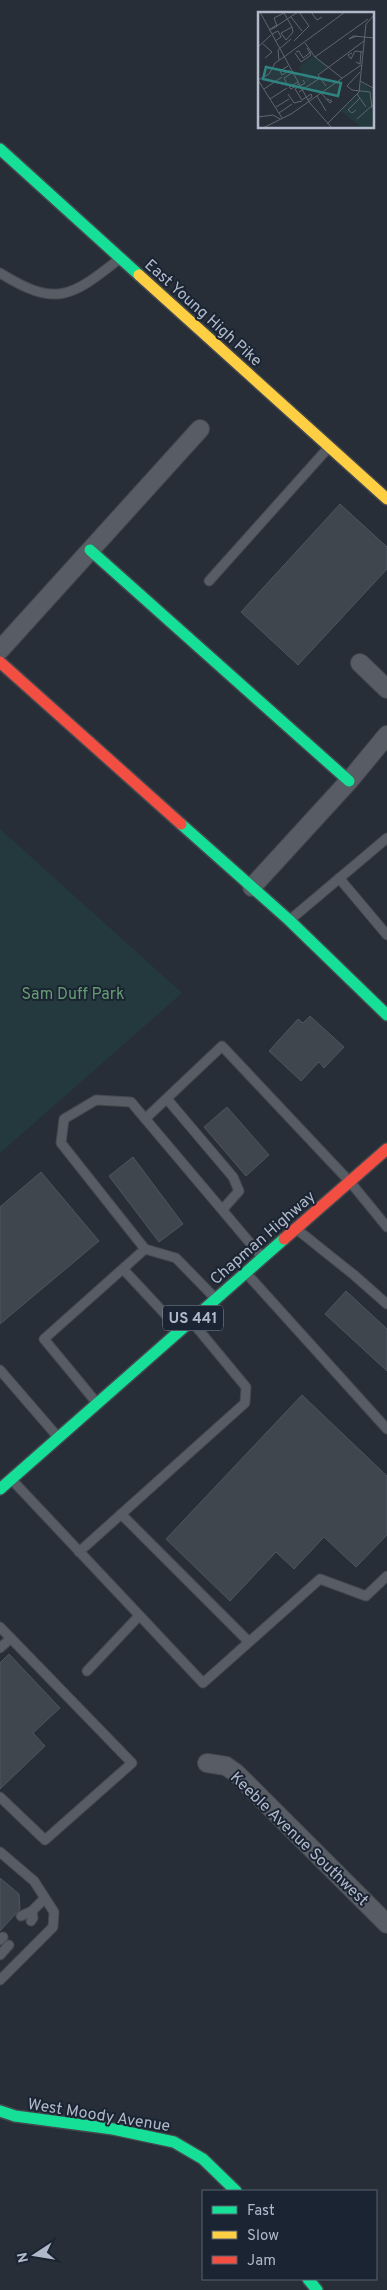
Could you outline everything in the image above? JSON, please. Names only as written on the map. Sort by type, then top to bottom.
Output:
[{"type":"main road","name":"East Young High Pike","points":[[0,149],[387,499]]},
{"type":"main road","points":[[90,550],[349,781]]},
{"type":"main road","points":[[0,662],[289,920],[387,1015]]},
{"type":"main road","name":"Chapman Highway","points":[[0,1489],[215,1298],[295,1228],[351,1183],[387,1150]]},
{"type":"main road","name":"West Moody Avenue","points":[[0,2111],[16,2116],[113,2130],[174,2142],[203,2159],[235,2190]]},
{"type":"main road","points":[[309,2280],[318,2290]]},
{"type":"street","points":[[0,650],[200,428]]},
{"type":"street","points":[[360,663],[387,689]]},
{"type":"street","points":[[252,887],[349,781],[387,734]]},
{"type":"street","name":"Keeble Avenue Southwest","points":[[207,1762],[226,1766],[236,1773],[387,1924]]},
{"type":"lane","points":[[0,273],[34,291],[50,294],[68,292],[86,286],[120,258]]},
{"type":"lane","points":[[209,581],[329,447]]},
{"type":"lane","points":[[289,920],[387,838]]},
{"type":"lane","points":[[339,878],[387,935]]},
{"type":"lane","points":[[145,1119],[222,1046],[351,1183],[387,1227]]},
{"type":"lane","points":[[167,1099],[233,1178],[239,1191],[222,1210]]},
{"type":"lane","points":[[215,1298],[176,1258],[145,1249],[61,1143],[64,1119],[96,1100],[131,1102],[262,1257]]},
{"type":"lane","points":[[295,1228],[387,1304]]},
{"type":"lane","points":[[97,1403],[44,1339],[145,1249]]},
{"type":"lane","points":[[123,1269],[180,1330]]},
{"type":"lane","points":[[246,1272],[387,1429]]},
{"type":"lane","points":[[80,1552],[245,1403],[246,1387],[191,1320]]},
{"type":"lane","points":[[0,1370],[58,1438]]},
{"type":"lane","points":[[11,1479],[203,1683],[320,1579],[366,1596],[387,1576]]},
{"type":"lane","points":[[121,1514],[249,1642]]},
{"type":"lane","points":[[87,1671],[139,1616]]},
{"type":"lane","points":[[0,1627],[132,1763],[45,1840],[0,1797]]},
{"type":"lane","points":[[0,1648],[11,1638]]},
{"type":"lane","points":[[0,1852],[34,1881],[54,1912],[53,1927],[0,1980]]},
{"type":"lane","points":[[22,1916],[32,1916],[45,1898]]},
{"type":"lane","points":[[0,1955],[9,1945]]},
{"type":"green space","name":"Sam Duff Park","points":[[0,829],[182,993],[0,1153]]},
{"type":"building","points":[[340,504],[387,547],[387,569],[298,665],[241,612]]},
{"type":"building","points":[[310,1016],[344,1047],[324,1068],[319,1062],[301,1081],[269,1051],[298,1019],[303,1023]]},
{"type":"building","points":[[227,1107],[269,1155],[246,1176],[204,1127]]},
{"type":"building","points":[[133,1157],[183,1224],[159,1242],[109,1176]]},
{"type":"building","points":[[41,1172],[99,1241],[0,1324],[0,1207]]},
{"type":"building","points":[[346,1291],[387,1329],[387,1371],[325,1314]]},
{"type":"building","points":[[302,1395],[387,1476],[387,1535],[356,1567],[324,1537],[294,1569],[276,1552],[230,1601],[166,1539]]},
{"type":"building","points":[[9,1654],[60,1708],[33,1733],[45,1746],[0,1789],[0,1663]]},
{"type":"building","points":[[0,1878],[19,1894],[20,1909],[0,1931]]},
{"type":"traffic: fast","points":[[0,149],[139,275]]},
{"type":"traffic: fast","points":[[90,550],[349,781]]},
{"type":"traffic: fast","points":[[181,824],[289,920],[387,1015]]},
{"type":"traffic: fast","points":[[0,1489],[284,1239]]},
{"type":"traffic: fast","points":[[0,2111],[15,2116],[113,2129],[174,2142],[203,2159],[235,2190]]},
{"type":"traffic: fast","points":[[309,2280],[317,2290]]},
{"type":"traffic: slow","points":[[139,275],[387,499]]},
{"type":"traffic: jam","points":[[0,662],[181,824]]},
{"type":"traffic: jam","points":[[284,1239],[387,1149]]}]
